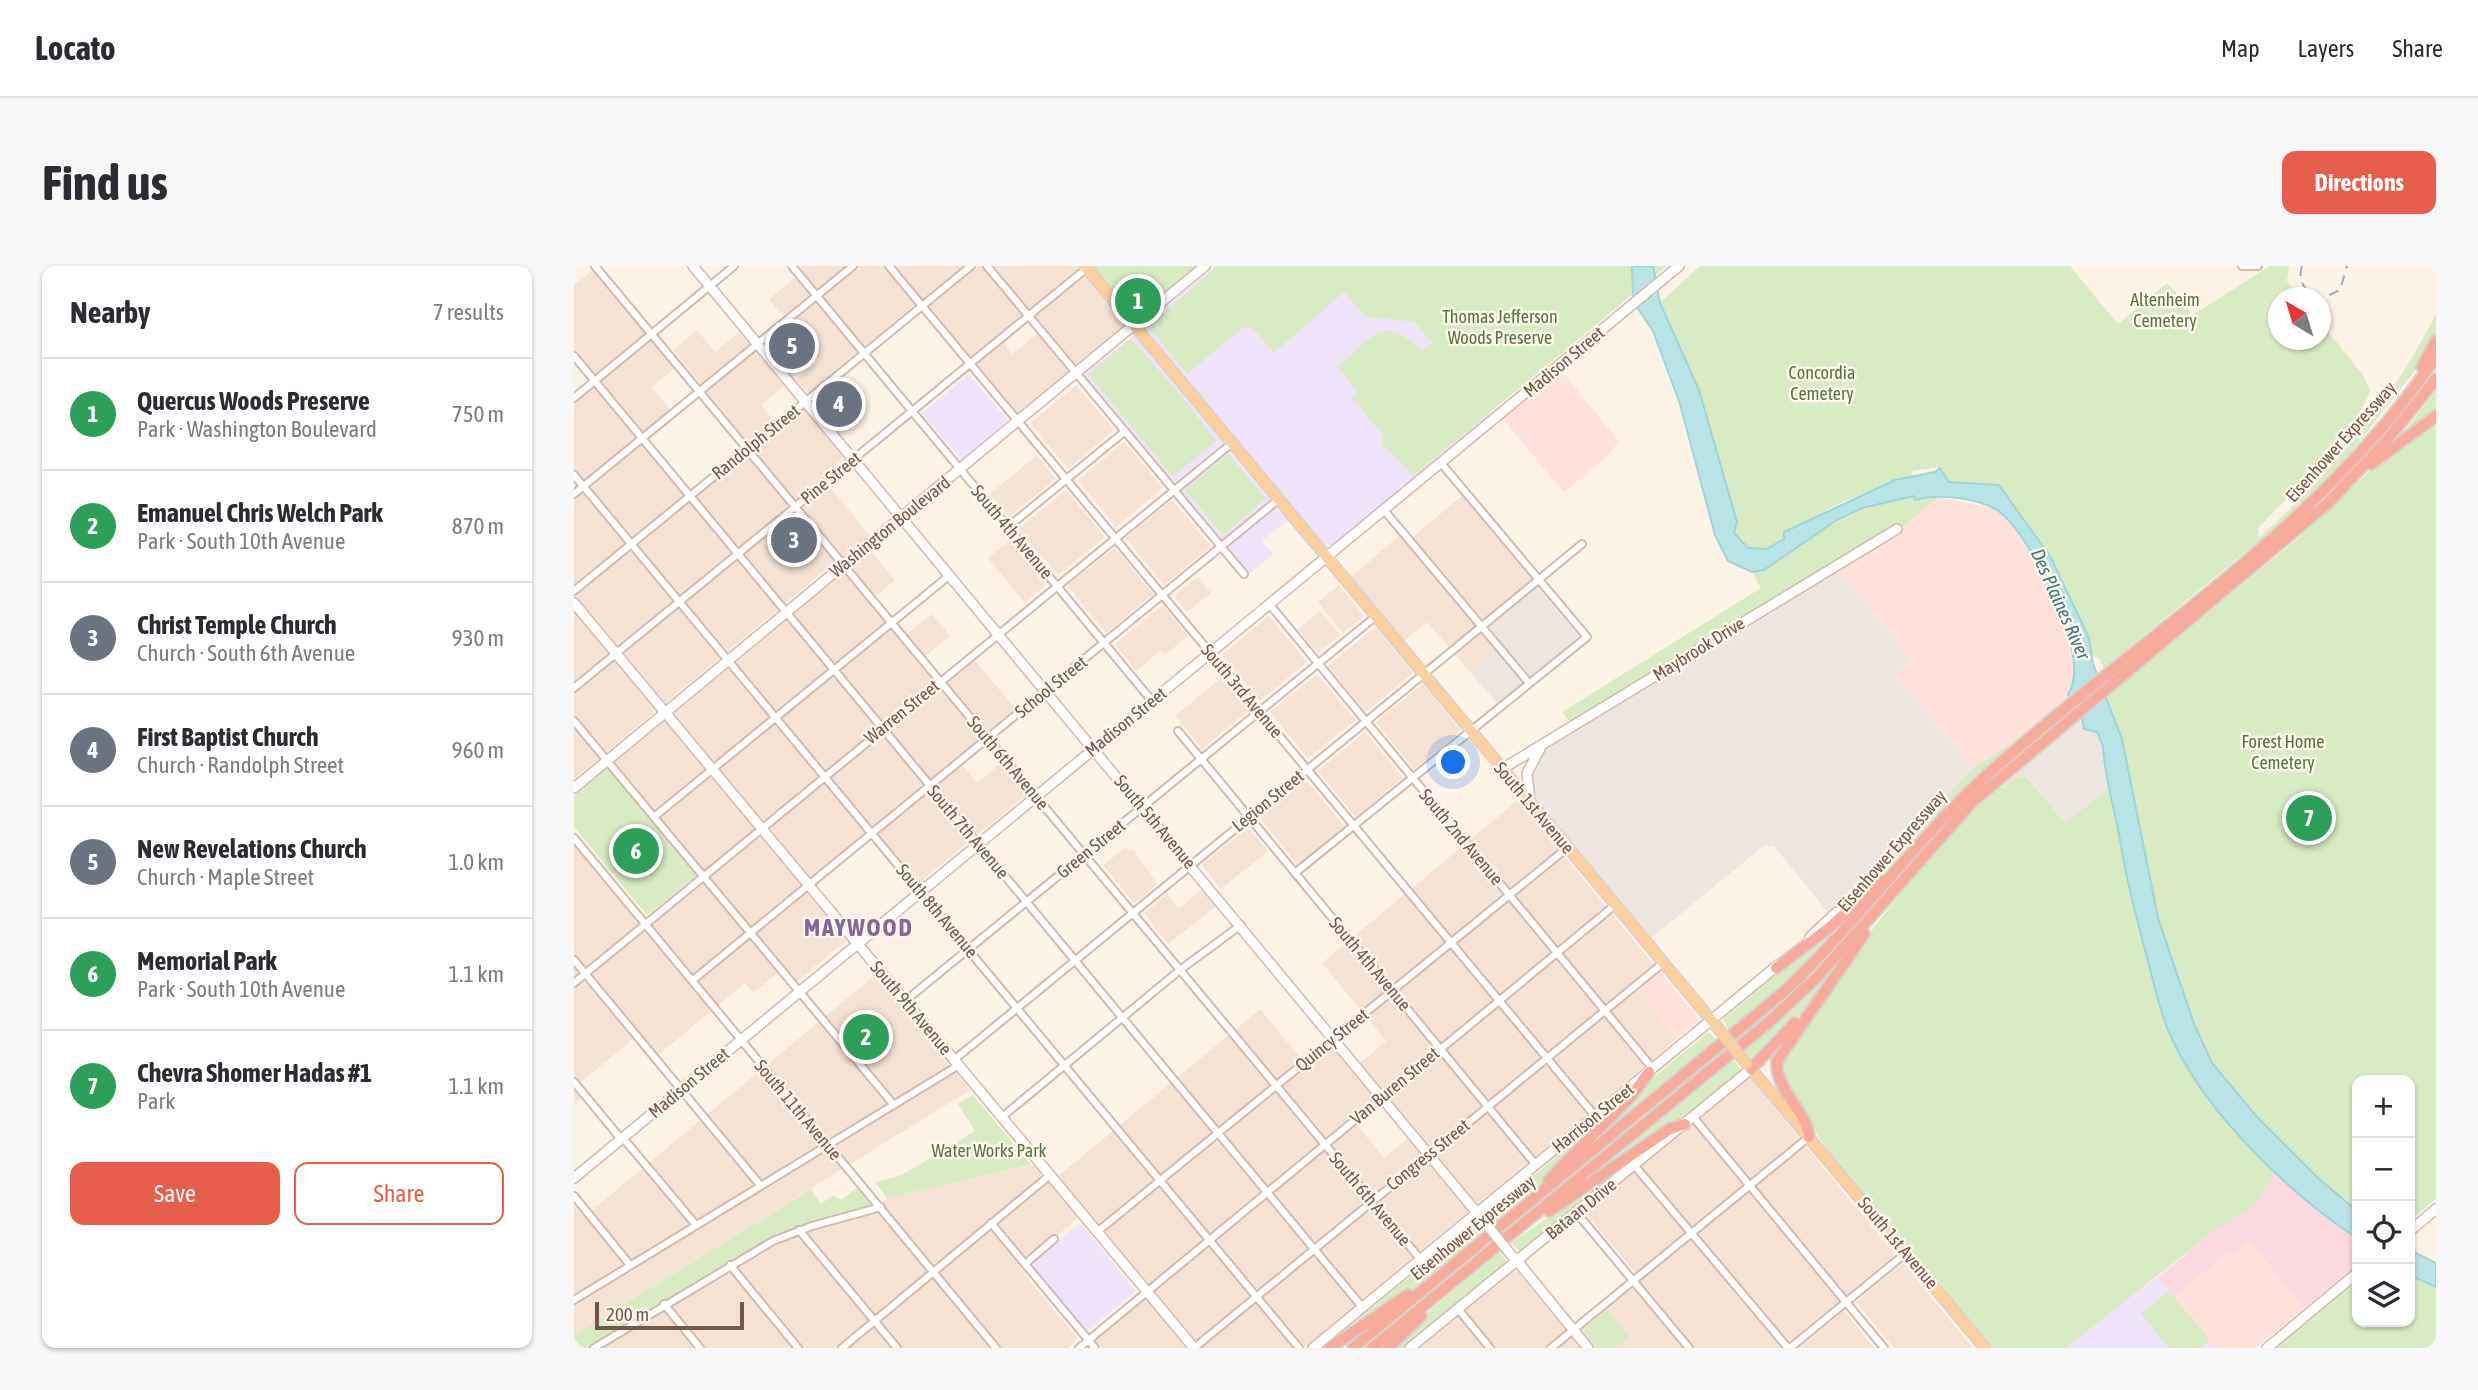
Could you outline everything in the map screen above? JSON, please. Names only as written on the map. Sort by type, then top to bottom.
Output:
[{"type":"highway","points":[[2414,389],[2436,341]]},
{"type":"highway","name":"Eisenhower Expressway","points":[[1353,1348],[1785,991],[1828,950],[1900,866],[1971,790],[2110,678],[2297,518],[2360,454],[2414,389],[2436,357]]},
{"type":"highway","name":"Eisenhower Expressway","points":[[2110,678],[2298,530],[2360,471],[2436,379]]},
{"type":"highway","points":[[2360,471],[2436,416]]},
{"type":"highway","name":"Eisenhower Expressway","points":[[1372,1348],[1769,1022],[1819,975],[1972,802],[2075,707]]},
{"type":"highway","points":[[1776,968],[1830,927],[1900,866]]},
{"type":"highway","points":[[1809,1137],[1808,1127],[1777,1070],[1780,1056],[1864,934],[1871,916]]},
{"type":"highway","points":[[1749,1066],[1813,1005]]},
{"type":"highway","points":[[1539,1197],[1548,1181],[1632,1095],[1651,1070]]},
{"type":"highway","points":[[1530,1219],[1545,1214],[1670,1129],[1689,1120]]},
{"type":"highway","points":[[1330,1348],[1410,1294],[1432,1284]]},
{"type":"highway","points":[[1388,1348],[1424,1313],[1434,1297]]},
{"type":"main road","name":"South 1st Avenue","points":[[1086,267],[1985,1348]]},
{"type":"street","name":"South 6th Avenue","points":[[594,266],[1421,1260]]},
{"type":"street","name":"South 5th Avenue","points":[[693,266],[1241,925],[1588,1348]]},
{"type":"street","points":[[574,398],[734,266]]},
{"type":"street","name":"South 4th Avenue","points":[[792,266],[1152,701]]},
{"type":"street","points":[[574,494],[853,266]]},
{"type":"street","name":"South 3rd Avenue","points":[[889,266],[1595,1116]]},
{"type":"street","name":"Randolph Street","points":[[574,591],[971,266]]},
{"type":"street","points":[[987,266],[1244,574]]},
{"type":"street","name":"Washington Boulevard","points":[[574,788],[1205,266]]},
{"type":"street","name":"Madison Street","points":[[574,1178],[1679,266]]},
{"type":"street","points":[[2242,266],[2258,266]]},
{"type":"street","name":"Pine Street","points":[[574,688],[913,412],[1086,267]]},
{"type":"street","name":"South 7th Avenue","points":[[574,356],[1363,1308]]},
{"type":"street","points":[[1008,527],[1124,432]]},
{"type":"street","name":"Warren Street","points":[[574,983],[1232,443]]},
{"type":"street","points":[[1295,873],[1587,637],[1441,463]]},
{"type":"street","name":"South 8th Avenue","points":[[574,475],[1298,1348]]},
{"type":"street","name":"School Street","points":[[693,980],[1279,499]]},
{"type":"street","points":[[1384,510],[1530,683]]},
{"type":"street","name":"Maybrook Drive","points":[[1502,769],[1897,529]]},
{"type":"street","name":"Legion Street","points":[[574,1300],[893,1104],[956,1062],[1074,960],[1582,544]]},
{"type":"street","points":[[654,817],[950,575]]},
{"type":"street","name":"South 9th Avenue","points":[[574,603],[1194,1348]]},
{"type":"street","name":"South 2nd Avenue","points":[[1270,605],[1605,1010],[1651,1070]]},
{"type":"street","name":"Green Street","points":[[905,1001],[1375,617]]},
{"type":"street","points":[[574,721],[893,1104]]},
{"type":"street","name":"South 4th Avenue","points":[[1178,731],[1536,1165]]},
{"type":"street","points":[[1531,805],[1527,773],[1534,755],[1552,738]]},
{"type":"street","name":"South 11th Avenue","points":[[574,838],[996,1348]]},
{"type":"street","name":"Quincy Street","points":[[1097,1232],[1567,848]]},
{"type":"street","name":"Van Buren Street","points":[[1079,1348],[1615,905]]},
{"type":"street","name":"Harrison Street","points":[[1313,1348],[1480,1216],[1536,1165],[1651,1070],[1714,1024],[1837,912]]},
{"type":"street","points":[[1002,1117],[1180,970],[1241,925]]},
{"type":"street","points":[[574,960],[760,1185]]},
{"type":"street","name":"Congress Street","points":[[1194,1348],[1663,963]]},
{"type":"street","name":"Bataan Drive","points":[[1410,1348],[1515,1258],[1689,1120],[1749,1066]]},
{"type":"street","points":[[574,1082],[696,1225]]},
{"type":"street","points":[[1689,1120],[1749,1185],[1884,1348]]},
{"type":"street","points":[[1551,1348],[1809,1137]]},
{"type":"street","points":[[1634,1165],[1789,1348],[1906,1253]]},
{"type":"street","points":[[842,1348],[1050,1175]]},
{"type":"street","points":[[574,1196],[630,1265]]},
{"type":"street","points":[[598,1347],[730,1265],[799,1230],[881,1207]]},
{"type":"street","points":[[2415,1227],[2436,1209]]},
{"type":"street","points":[[1576,1212],[1689,1348]]},
{"type":"street","points":[[991,1223],[1095,1348]]},
{"type":"street","points":[[799,1230],[897,1348]]},
{"type":"street","points":[[1025,1264],[1054,1239]]},
{"type":"street","points":[[730,1265],[798,1348]]},
{"type":"street","points":[[2267,1348],[2352,1277]]},
{"type":"street","points":[[664,1304],[700,1348]]},
{"type":"street","points":[[1458,1309],[1490,1348]]},
{"type":"shaded area","points":[[800,266],[1079,268],[966,363],[917,303],[808,393],[796,380],[820,360],[769,299],[803,271]]},
{"type":"shaded area","points":[[1215,266],[1323,266],[1365,317],[1414,322],[1491,414],[1333,545],[1325,545],[1145,330],[1146,324]]},
{"type":"shaded area","points":[[593,270],[675,368],[652,387],[672,412],[642,437],[689,493],[749,443],[673,350],[697,330],[715,352],[739,332],[784,386],[761,405],[774,421],[799,401],[845,457],[822,477],[870,536],[844,558],[795,499],[765,525],[792,557],[816,538],[836,561],[574,779],[574,395],[596,377],[574,351],[574,285]]},
{"type":"shaded area","points":[[1083,274],[1125,326],[1076,367],[1034,316]]},
{"type":"shaded area","points":[[1039,332],[1069,373],[1018,414],[976,365],[1002,341],[1012,354]]},
{"type":"shaded area","points":[[1134,335],[1223,443],[1174,484],[1083,378],[1085,373]]},
{"type":"shaded area","points":[[1561,370],[1619,442],[1603,460],[1564,492],[1503,419]]},
{"type":"shaded area","points":[[969,374],[1008,421],[962,460],[922,413]]},
{"type":"shaded area","points":[[1076,385],[1114,430],[1068,469],[1030,423]]},
{"type":"shaded area","points":[[1124,442],[1163,488],[1116,527],[1078,480]]},
{"type":"shaded area","points":[[1227,449],[1272,502],[1222,542],[1178,490]]},
{"type":"shaded area","points":[[1037,455],[1056,479],[1009,517],[990,494]]},
{"type":"shaded area","points":[[1066,490],[1105,537],[1058,575],[1018,529]]},
{"type":"shaded area","points":[[1464,494],[1532,578],[1476,626],[1496,650],[1470,672],[1427,622],[1404,641],[1351,577],[1401,534],[1408,541]]},
{"type":"shaded area","points":[[1938,497],[1993,508],[2010,522],[2043,572],[2067,632],[2075,677],[2070,696],[2019,738],[1973,768],[1895,674],[1912,660],[1835,572],[1843,563],[1893,535]]},
{"type":"shaded area","points":[[1172,500],[1211,546],[1164,585],[1126,538]]},
{"type":"shaded area","points":[[1275,507],[1288,520],[1262,541],[1273,554],[1248,575],[1226,548]]},
{"type":"shaded area","points":[[1010,540],[1046,585],[1025,603],[988,558]]},
{"type":"shaded area","points":[[1115,548],[1153,594],[1106,633],[1067,585]]},
{"type":"shaded area","points":[[869,549],[895,580],[872,599],[903,637],[932,614],[950,636],[921,660],[941,684],[973,658],[1017,711],[958,760],[977,783],[1002,762],[1028,793],[915,886],[871,833],[803,888],[847,940],[794,984],[782,969],[753,993],[745,983],[657,1056],[639,1034],[575,1087],[583,1097],[574,1104],[574,843],[642,925],[702,876],[610,764]]},
{"type":"shaded area","points":[[1831,572],[1844,577],[1912,659],[1896,674],[1973,768],[1848,900],[1830,915],[1773,845],[1770,847],[1766,844],[1650,939],[1532,796],[1527,782],[1538,755]]},
{"type":"shaded area","points":[[1198,577],[1211,593],[1187,612],[1174,596]]},
{"type":"shaded area","points":[[1339,585],[1364,616],[1343,633],[1318,602]]},
{"type":"shaded area","points":[[1536,586],[1579,636],[1498,704],[1470,672],[1501,645],[1489,630],[1490,624]]},
{"type":"shaded area","points":[[1163,605],[1188,636],[1165,655],[1161,650],[1136,671],[1115,644]]},
{"type":"shaded area","points":[[1320,611],[1340,635],[1318,653],[1298,629]]},
{"type":"shaded area","points":[[1269,616],[1307,662],[1260,701],[1222,655]]},
{"type":"shaded area","points":[[1375,627],[1413,673],[1366,712],[1328,666]]},
{"type":"shaded area","points":[[1317,674],[1355,720],[1308,758],[1270,712]]},
{"type":"shaded area","points":[[1222,677],[1249,710],[1202,749],[1175,716]]},
{"type":"shaded area","points":[[1423,684],[1461,731],[1414,769],[1376,722]]},
{"type":"shaded area","points":[[2082,717],[2084,729],[2097,732],[2103,746],[2111,786],[2065,823],[2027,776],[2015,778],[2001,788],[1998,784],[2076,718],[2078,720]]},
{"type":"shaded area","points":[[1365,732],[1403,778],[1356,817],[1318,771]]},
{"type":"shaded area","points":[[1306,780],[1345,827],[1298,865],[1260,818]]},
{"type":"shaded area","points":[[1518,800],[1655,966],[1633,985],[1677,1039],[1303,1348],[1102,1348],[1094,1338],[1150,1291],[1056,1178],[1260,1009],[1304,1062],[1329,1042],[1377,1100],[1353,1120],[1384,1158],[1415,1132],[1359,1064],[1386,1041],[1322,963]]},
{"type":"shaded area","points":[[1248,827],[1268,851],[1221,889],[1202,865]]},
{"type":"shaded area","points":[[1126,847],[1130,851],[1133,849],[1157,884],[1134,903],[1103,865]]},
{"type":"shaded area","points":[[1202,889],[1216,906],[1168,944],[1144,913],[1167,894],[1179,909]]},
{"type":"shaded area","points":[[1659,971],[1699,1019],[1677,1039],[1636,989]]},
{"type":"shaded area","points":[[875,975],[970,1090],[574,1335],[574,1206],[584,1217]]},
{"type":"shaded area","points":[[1749,1077],[1895,1255],[1782,1348],[1415,1348],[1514,1267],[1568,1333],[1638,1276],[1585,1212]]},
{"type":"shaded area","points":[[1034,1165],[1078,1218],[1019,1268],[1078,1339],[1068,1348],[601,1348],[726,1269],[796,1236],[876,1212],[887,1198]]},
{"type":"shaded area","points":[[2274,1173],[2331,1221],[2352,1235],[2352,1270],[2304,1308],[2249,1241],[2232,1255],[2229,1252],[2174,1297],[2158,1277],[2218,1228],[2253,1205]]},
{"type":"shaded area","points":[[1080,1223],[1136,1291],[1086,1332],[1030,1263]]},
{"type":"shaded area","points":[[2249,1241],[2304,1308],[2255,1348],[2216,1348],[2174,1297],[2229,1252],[2232,1254]]},
{"type":"shaded area","points":[[1903,1263],[1973,1348],[1894,1348],[1856,1302]]},
{"type":"shaded area","points":[[2158,1277],[2216,1348],[2066,1348],[2108,1314]]},
{"type":"shaded area","points":[[1844,1311],[1874,1348],[1799,1348]]},
{"type":"green space","points":[[1091,266],[1197,266],[1136,316]]},
{"type":"green space","name":"Thomas Jefferson Woods Preserve","points":[[1217,266],[1667,266],[1413,476],[1382,444],[1384,436],[1352,398],[1358,392],[1337,367],[1368,339],[1386,331],[1408,339],[1422,351],[1432,343],[1414,322],[1365,317],[1344,292],[1274,353],[1252,327],[1244,327],[1187,374],[1148,327]]},
{"type":"green space","points":[[1700,266],[2070,266],[2118,324],[2167,283],[2188,307],[2191,316],[2270,266],[2289,266],[2287,281],[2292,287],[2268,287],[2268,350],[2331,350],[2331,335],[2363,375],[2370,390],[2365,403],[2338,440],[2258,528],[2259,538],[2312,487],[2358,434],[2399,378],[2436,314],[2436,336],[2420,364],[2349,455],[2276,527],[2104,668],[2099,658],[2092,656],[2089,638],[2051,558],[1999,485],[1949,482],[1940,467],[1912,471],[1912,475],[1842,502],[1785,532],[1784,539],[1767,549],[1751,550],[1734,533],[1728,488],[1699,390],[1660,303]]},
{"type":"green space","points":[[1131,339],[1180,394],[1216,441],[1173,477],[1088,374]]},
{"type":"green space","points":[[2436,391],[2436,413],[2404,437],[2401,435]]},
{"type":"green space","name":"Forest Home Cemetery","points":[[2436,419],[2436,1199],[2415,1217],[2415,1075],[2352,1075],[2352,1207],[2319,1179],[2257,1117],[2212,1063],[2194,1024],[2158,918],[2122,739],[2107,696],[2295,541],[2376,465]]},
{"type":"green space","points":[[1228,454],[1266,499],[1223,535],[1185,490]]},
{"type":"green space","points":[[1914,496],[1917,500],[1938,497],[1903,527],[1897,526],[1571,724],[1562,712],[1761,588],[1752,572],[1764,570],[1817,533],[1852,515]]},
{"type":"green space","points":[[2019,738],[1968,783],[1842,913],[1838,908],[1973,768]]},
{"type":"green space","points":[[608,767],[698,874],[647,915],[574,827],[574,796]]},
{"type":"green space","points":[[2026,776],[2065,823],[2111,786],[2124,868],[2160,1012],[2256,1153],[2274,1173],[2261,1197],[2248,1210],[2218,1228],[2066,1348],[1993,1348],[1830,1154],[1784,1084],[1779,1065],[1854,954],[1937,850],[1999,786],[2002,788],[2015,778]]},
{"type":"green space","points":[[1845,917],[1800,968],[1729,1031],[1723,1019]]},
{"type":"green space","points":[[1838,964],[1813,1001],[1761,1056],[1752,1059],[1745,1051]]},
{"type":"green space","points":[[873,1022],[881,1033],[858,1052],[850,1041]]},
{"type":"green space","points":[[1708,1032],[1718,1041],[1583,1151],[1653,1078]]},
{"type":"green space","points":[[1734,1060],[1741,1071],[1686,1116],[1593,1176]]},
{"type":"green space","name":"Water Works Park","points":[[973,1095],[1031,1165],[887,1198],[875,1182],[902,1175],[975,1131],[958,1104]]},
{"type":"green space","points":[[1613,1110],[1548,1178],[1494,1223],[1487,1214],[1489,1212]]},
{"type":"green space","points":[[1643,1152],[1520,1252],[1511,1243]]},
{"type":"green space","points":[[858,1187],[870,1201],[869,1207],[771,1240],[589,1348],[574,1348],[574,1335],[811,1189],[821,1204],[833,1195],[841,1200]]},
{"type":"green space","points":[[1474,1224],[1484,1232],[1423,1282],[1323,1348]]},
{"type":"green space","points":[[1500,1252],[1507,1263],[1403,1348],[1392,1348],[1432,1309]]},
{"type":"green space","points":[[2415,1277],[2436,1287],[2436,1348],[2276,1348],[2352,1285],[2352,1327],[2415,1327]]},
{"type":"green space","points":[[2169,1291],[2210,1340],[2200,1348],[2169,1348],[2141,1314]]},
{"type":"green space","points":[[1607,1310],[1629,1337],[1616,1348],[1598,1348],[1583,1330]]},
{"type":"water","name":"Des Plaines River","points":[[1632,266],[1653,266],[1660,303],[1699,390],[1737,522],[1734,533],[1748,548],[1767,549],[1784,539],[1784,532],[1895,480],[1935,472],[1940,468],[1949,482],[1999,485],[2051,558],[2089,638],[2093,664],[2122,739],[2158,918],[2194,1024],[2212,1063],[2257,1117],[2319,1179],[2352,1207],[2352,1235],[2305,1199],[2253,1151],[2207,1097],[2173,1041],[2159,1004],[2133,903],[2103,746],[2097,732],[2084,729],[2082,717],[2068,694],[2074,677],[2073,654],[2066,628],[2056,599],[2028,546],[2014,526],[1993,508],[1972,500],[1936,497],[1916,500],[1913,496],[1863,508],[1837,520],[1764,570],[1752,572],[1728,561],[1715,535],[1680,404],[1653,331],[1637,307],[1633,295]]},
{"type":"water","points":[[2415,1252],[2436,1263],[2436,1287],[2415,1277]]},
{"type":"railway","points":[[2302,266],[2301,278],[2304,287],[2323,298],[2340,290],[2347,266]]},
{"type":"place","name":"Quercus Woods Preserve","points":[[1138,301]]},
{"type":"place","name":"New Revelations Church","points":[[792,346]]},
{"type":"place","name":"First Baptist Church","points":[[839,404]]},
{"type":"place","name":"Christ Temple Church","points":[[794,540]]},
{"type":"place","name":"Chevra Shomer Hadas #1","points":[[2309,818]]},
{"type":"place","name":"Memorial Park","points":[[636,851]]},
{"type":"place","name":"Emanuel Chris Welch Park","points":[[866,1037]]},
{"type":"district","name":"MAYWOOD","points":[[859,928]]},
{"type":"park label","name":"Altenheim Cemetery","points":[[2165,310]]},
{"type":"park label","name":"Concordia Cemetery","points":[[1822,383]]}]
